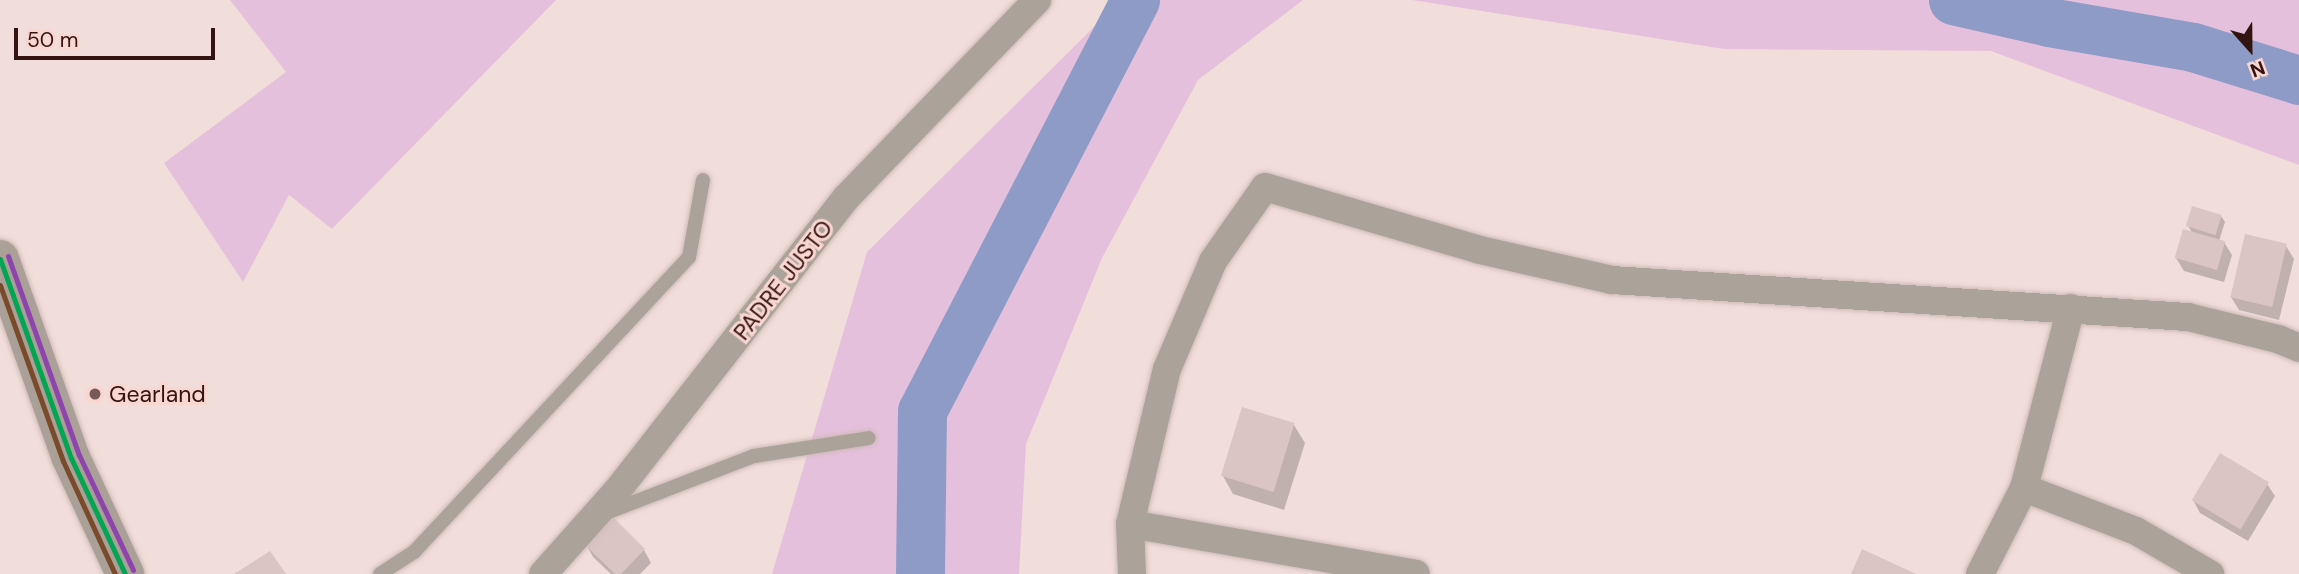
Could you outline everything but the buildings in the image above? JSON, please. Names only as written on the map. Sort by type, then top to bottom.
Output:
[{"type":"highway","points":[[0,259],[71,458],[125,574]]},
{"type":"highway","points":[[0,343],[71,458]]},
{"type":"street","name":"PADRE JUSTO","points":[[543,574],[594,517],[748,326],[846,198],[1037,0]]},
{"type":"street","points":[[1132,574],[1130,524],[1167,369],[1213,261],[1265,187],[1480,250],[1612,280],[2188,317],[2278,339],[2299,348]]},
{"type":"street","points":[[1980,574],[2024,488],[2071,308]]},
{"type":"street","points":[[2024,488],[2136,531],[2210,574]]},
{"type":"street","points":[[1130,524],[1416,574]]},
{"type":"lane","points":[[380,574],[414,552],[689,257],[703,180]]},
{"type":"lane","points":[[594,517],[754,456],[869,438]]},
{"type":"shaded area","points":[[230,0],[556,0],[332,229],[289,195],[243,282],[164,163],[286,72]]},
{"type":"shaded area","points":[[1121,0],[1303,0],[1198,80],[1102,258],[1026,444],[1019,574],[772,574],[867,252]]},
{"type":"shaded area","points":[[1412,0],[2299,0],[2299,165],[1991,51],[1724,49]]},
{"type":"waterway","points":[[920,574],[922,411],[1135,0]]},
{"type":"waterway","points":[[1953,0],[2049,22],[2193,47],[2299,80]]},
{"type":"transit line","points":[[8,256],[79,455],[133,570]]},
{"type":"transit line","points":[[0,259],[71,458],[125,574]]},
{"type":"transit line","points":[[0,285],[63,461],[115,574]]},
{"type":"place","name":"Gearland","points":[[95,394]]}]
